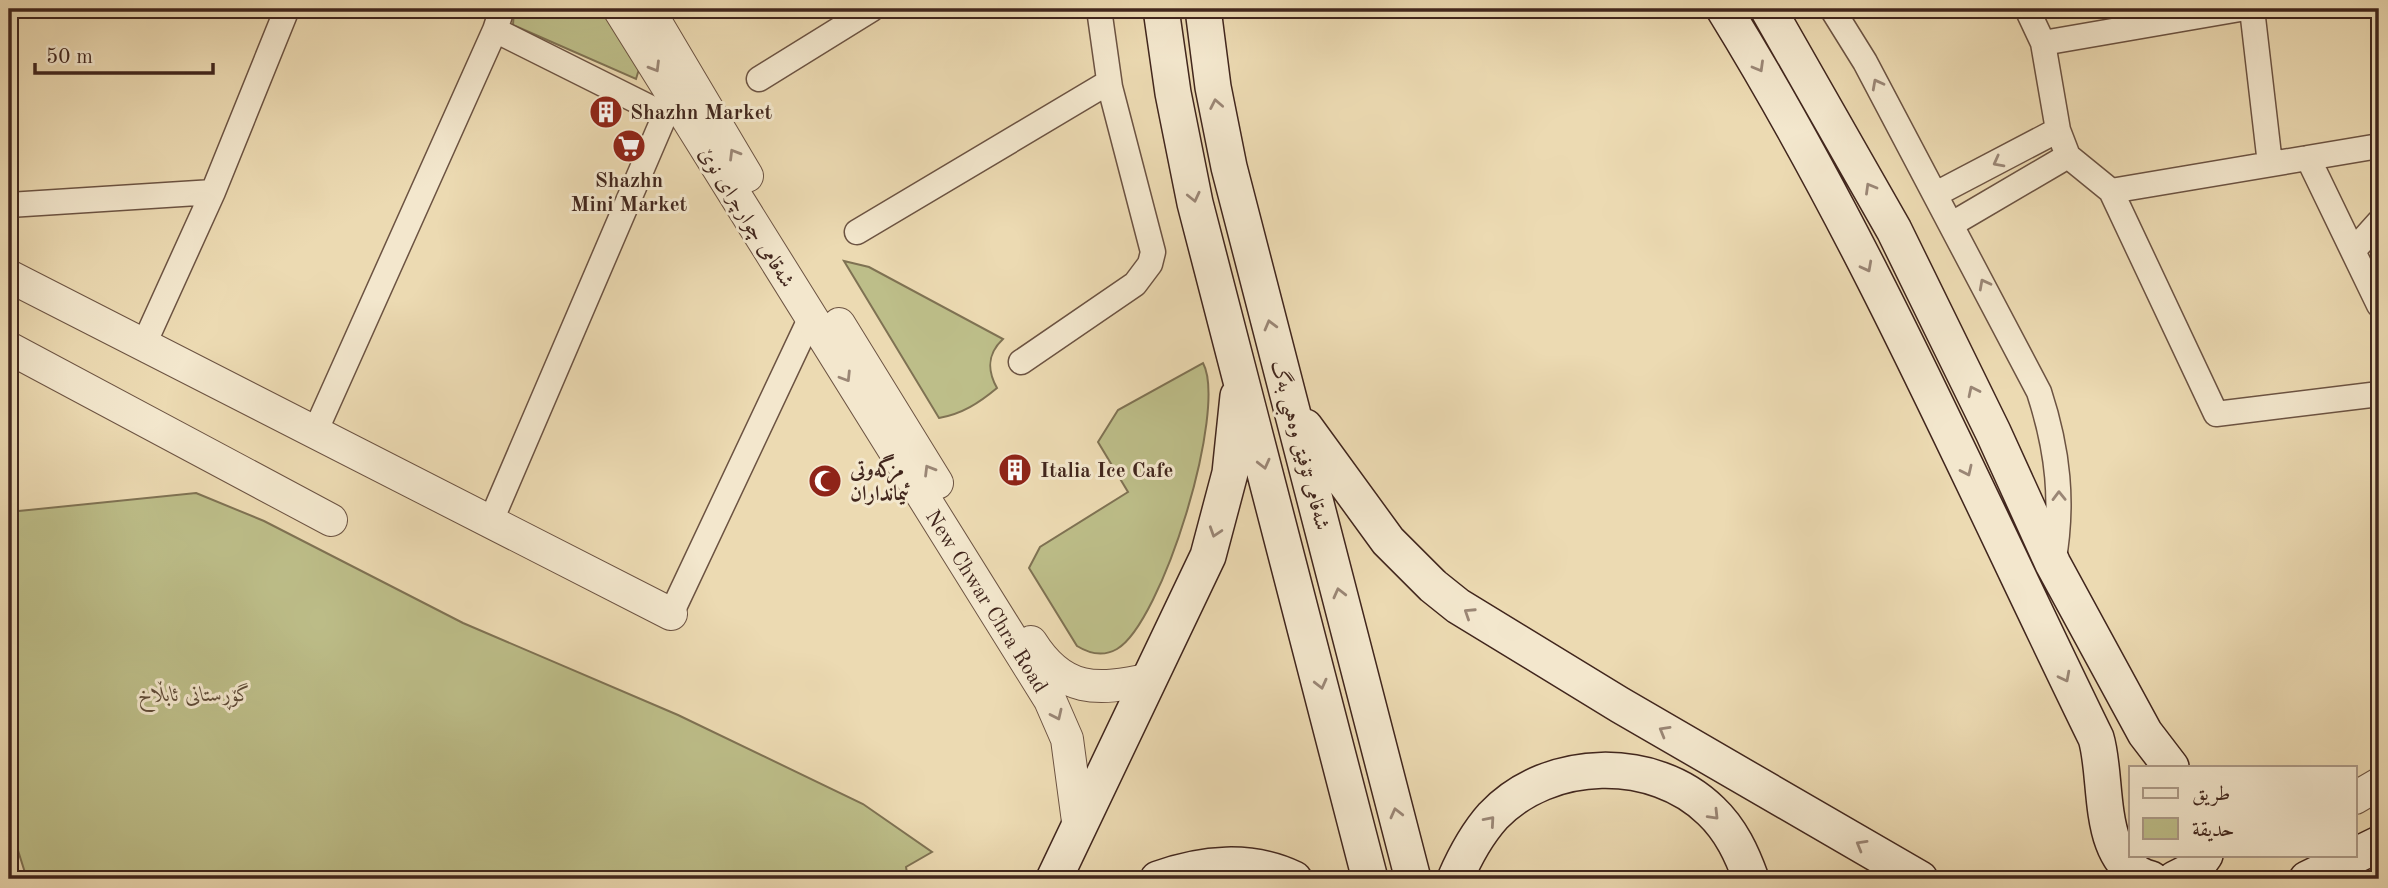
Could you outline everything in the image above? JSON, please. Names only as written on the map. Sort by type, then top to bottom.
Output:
[{"type":"main road","name":"شەقامی تۆفیق وەهبی بەگ","points":[[1161,9],[1183,148],[1370,879]]},
{"type":"main road","name":"شەقامی تۆفیق وەهبی بەگ","points":[[1203,9],[1213,87],[1229,167],[1413,879]]},
{"type":"main road","points":[[1724,9],[1761,70],[1896,321],[2096,738],[2104,769],[2106,817],[2116,847],[2133,871],[2151,879]]},
{"type":"main road","points":[[1768,9],[1894,230],[1993,432],[2053,564],[2145,733],[2171,765]]},
{"type":"main road","points":[[1054,879],[1208,555],[1230,474],[1240,368]]},
{"type":"main road","points":[[1292,410],[1388,541],[1425,579],[1458,606],[1620,705],[1920,879]]},
{"type":"main road","points":[[1455,879],[1471,845],[1504,807],[1524,792],[1559,776],[1597,770],[1635,772],[1662,780],[1688,793],[1711,810],[1730,832],[1751,879]]},
{"type":"main road","points":[[2356,855],[2379,844]]},
{"type":"main road","points":[[2175,879],[2195,869],[2204,856]]},
{"type":"main road","points":[[2307,879],[2354,856]]},
{"type":"main road","points":[[1158,879],[1193,866],[1245,865],[1294,879]]},
{"type":"street","points":[[144,344],[213,192],[287,9]]},
{"type":"street","name":"شەقامی چوارچرای نوێ","points":[[619,9],[670,108],[822,317]]},
{"type":"street","name":"شەقامی چوارچرای نوێ","points":[[648,9],[763,204],[822,317]]},
{"type":"street","points":[[759,79],[872,9]]},
{"type":"street","points":[[1021,362],[1135,284],[1150,264],[1153,252],[1109,82],[1099,9]]},
{"type":"street","points":[[1832,9],[1865,62],[2027,365],[2049,419],[2055,447],[2060,506],[2053,564]]},
{"type":"street","points":[[2027,9],[2043,43],[2058,130],[2068,156],[2111,191],[2216,414],[2379,394]]},
{"type":"street","points":[[2043,43],[2240,9]]},
{"type":"street","points":[[2252,9],[2270,164]]},
{"type":"street","points":[[315,432],[498,19],[670,108],[490,523]]},
{"type":"street","points":[[857,232],[1109,82]]},
{"type":"street","points":[[1936,194],[2058,130]]},
{"type":"street","points":[[2111,191],[2379,146]]},
{"type":"street","points":[[1952,224],[2068,156]]},
{"type":"street","points":[[2308,158],[2379,304]]},
{"type":"street","points":[[9,205],[213,192]]},
{"type":"street","points":[[2353,251],[2379,222]]},
{"type":"street","points":[[9,276],[671,614],[822,317]]},
{"type":"street","name":"New Chwar Chra Road","points":[[822,317],[1042,659],[1060,675],[1083,685],[1115,687],[1150,679]]},
{"type":"street","name":"New Chwar Chra Road","points":[[822,317],[1050,700],[1067,739],[1079,828]]},
{"type":"street","points":[[9,348],[331,520]]},
{"type":"street","points":[[2356,797],[2379,784]]},
{"type":"green space","points":[[514,9],[602,9],[640,66],[636,79],[513,25]]},
{"type":"green space","points":[[844,261],[869,267],[1003,339],[994,350],[990,362],[991,375],[997,388],[970,407],[939,418]]},
{"type":"green space","points":[[1203,363],[1208,387],[1199,467],[1171,559],[1153,600],[1135,631],[1117,649],[1102,654],[1087,651],[1077,646],[1029,568],[1040,547],[1128,492],[1098,442],[1118,410]]},
{"type":"green space","name":"گۆڕستانی ئابڵاخ","points":[[196,493],[264,521],[463,623],[678,715],[863,804],[932,852],[906,867],[908,879],[27,879],[9,822],[9,512]]},
{"type":"place","name":"Shazhn Market","points":[[606,112]]},
{"type":"place","name":"Shazhn Mini Market","points":[[629,146]]},
{"type":"place","name":"Italia Ice Cafe","points":[[1015,470]]},
{"type":"place","name":"مزگەوتی ئیمانداران","points":[[825,481]]}]
